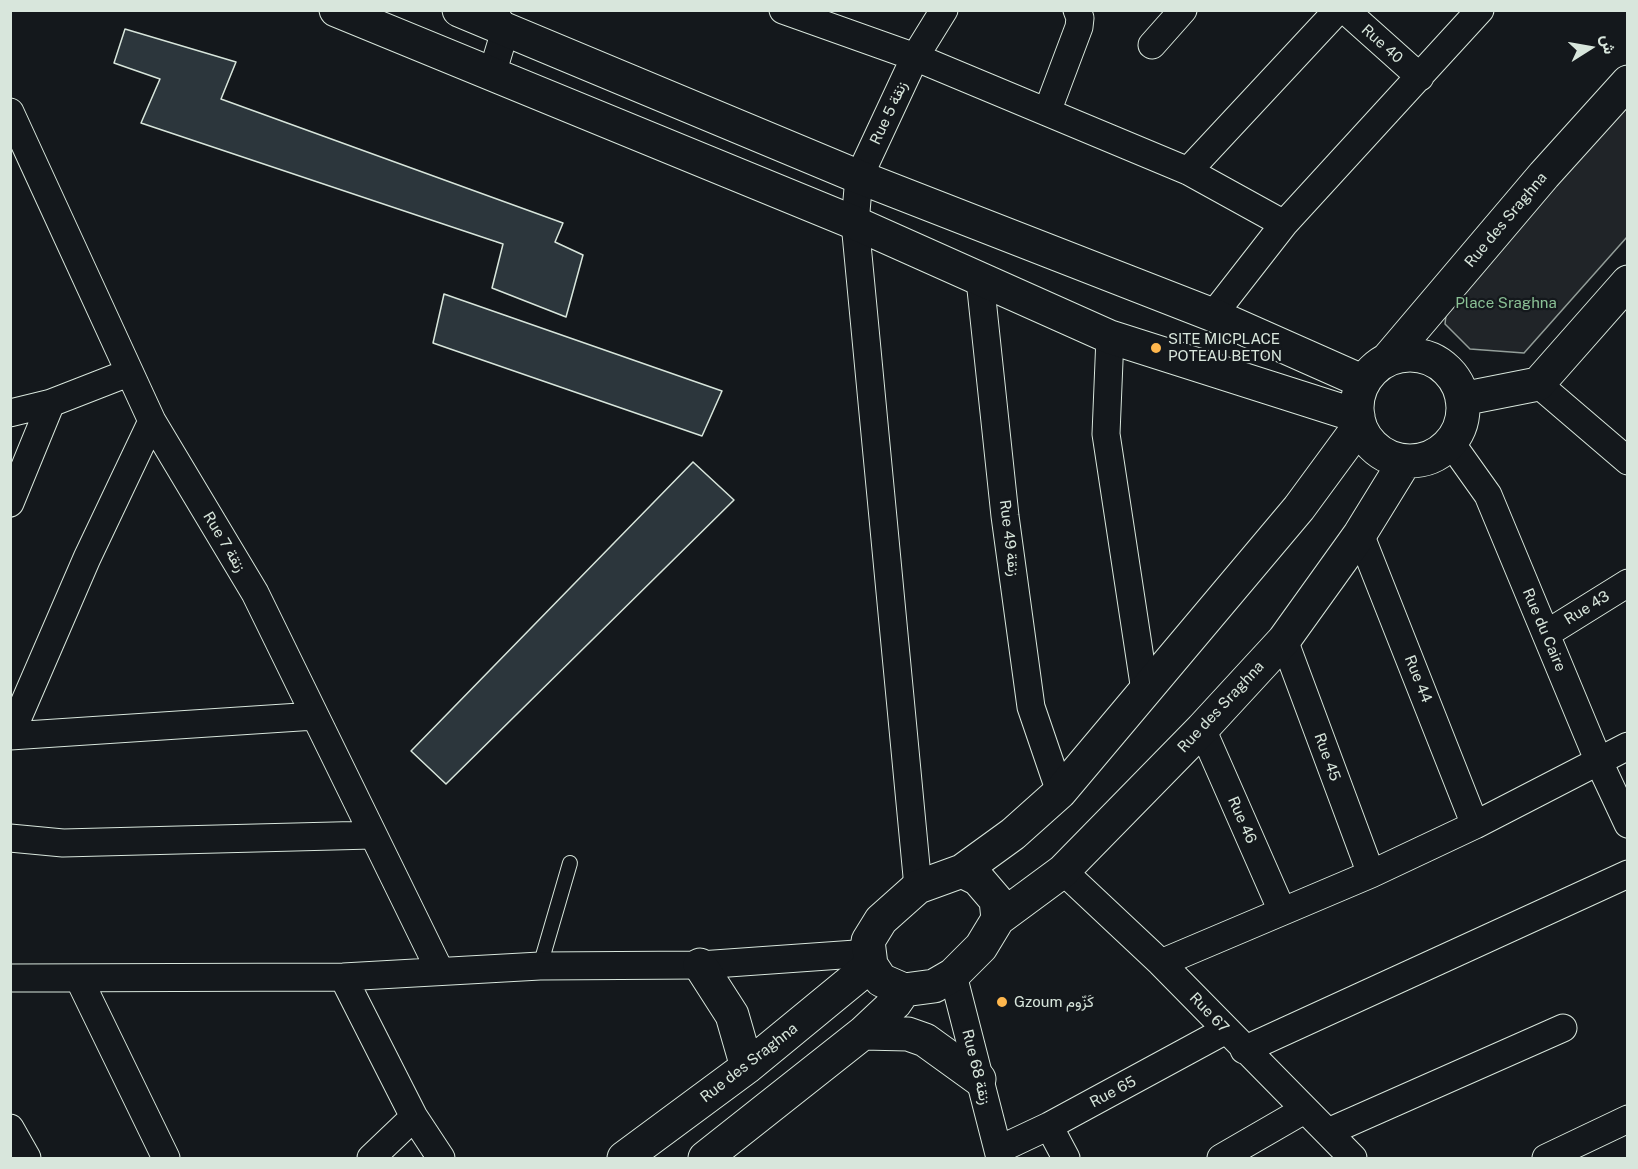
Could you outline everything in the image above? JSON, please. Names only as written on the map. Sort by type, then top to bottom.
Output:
[{"type":"street","points":[[336,10],[855,223],[1110,337],[1359,421]]},
{"type":"street","points":[[459,10],[499,21],[859,177],[1213,315],[1364,382]]},
{"type":"street","name":"Rue 5 زنقة","points":[[918,887],[855,223],[859,177],[915,57],[944,10]]},
{"type":"street","points":[[1047,112],[1079,27],[1080,18],[1077,10]]},
{"type":"street","points":[[1152,45],[1183,10]]},
{"type":"street","points":[[1188,171],[1338,10]]},
{"type":"street","name":"Rue 40","points":[[1345,10],[1420,77]]},
{"type":"street","points":[[1213,315],[1284,224],[1480,10]]},
{"type":"street","points":[[790,12],[915,57],[1188,171],[1284,224]]},
{"type":"street","points":[[492,74],[499,21]]},
{"type":"street","name":"Rue des Sraghna","points":[[1387,360],[1544,175],[1628,82]]},
{"type":"street","name":"Rue 7 زنقة","points":[[10,112],[44,180],[128,373],[152,421],[255,593],[440,971]]},
{"type":"street","name":"Rue 49 زنقة","points":[[980,280],[1005,516],[1031,707],[1059,792]]},
{"type":"street","points":[[1462,399],[1538,384],[1628,282]]},
{"type":"street","points":[[1110,337],[1106,434],[1145,691]]},
{"type":"street","points":[[1403,355],[1419,356],[1434,361],[1447,370],[1457,384],[1462,399],[1463,414],[1459,429],[1451,442],[1439,453],[1425,459],[1405,461],[1392,458],[1376,449],[1359,421],[1358,397],[1364,382],[1374,369],[1387,360],[1403,355]]},
{"type":"street","points":[[10,413],[51,403],[128,373]]},
{"type":"street","points":[[1538,384],[1628,461]]},
{"type":"street","points":[[10,503],[51,403]]},
{"type":"street","points":[[152,421],[87,558],[10,736],[315,716]]},
{"type":"street","points":[[962,871],[978,879],[996,900],[998,919],[981,947],[953,975],[934,986],[904,990],[881,980],[871,959],[868,941],[881,920],[918,887],[962,871],[1013,834],[1059,792],[1299,508],[1359,421]]},
{"type":"street","name":"Rue du Caire","points":[[1451,442],[1488,495],[1599,762],[1628,824]]},
{"type":"street","name":"Rue des Sraghna","points":[[998,919],[1063,871],[1202,729],[1284,640],[1360,534],[1405,461]]},
{"type":"street","name":"Rue 44","points":[[1360,534],[1475,825]]},
{"type":"street","name":"Rue 43","points":[[1546,634],[1628,583]]},
{"type":"street","name":"Rue 45","points":[[1284,640],[1371,874]]},
{"type":"street","name":"Rue 46","points":[[1202,729],[1282,911]]},
{"type":"street","points":[[1161,963],[1371,874],[1475,825],[1628,746]]},
{"type":"street","points":[[10,838],[63,843],[372,836]]},
{"type":"street","name":"Rue 67","points":[[1063,871],[1161,963],[1244,1050],[1353,1158]]},
{"type":"street","points":[[1244,1050],[1628,874]]},
{"type":"street","points":[[10,978],[343,977],[540,966],[700,965],[871,959]]},
{"type":"street","name":"Rue des Sraghna","points":[[624,1158],[747,1067],[871,959]]},
{"type":"street","points":[[700,965],[732,1015],[747,1067]]},
{"type":"street","name":"Rue 68 زنقة","points":[[953,975],[999,1154]]},
{"type":"street","points":[[343,977],[414,1117],[441,1158]]},
{"type":"street","points":[[79,979],[166,1158]]},
{"type":"street","points":[[705,1158],[863,1033],[895,1004],[904,990]]},
{"type":"street","points":[[1328,1132],[1563,1028]]},
{"type":"street","name":"Rue 65","points":[[999,1154],[1226,1030]]},
{"type":"street","points":[[863,1033],[908,1034],[925,1040],[979,1079]]},
{"type":"street","points":[[1221,1158],[1304,1110]]},
{"type":"street","points":[[371,1158],[414,1117]]},
{"type":"street","points":[[1546,1158],[1628,1119]]},
{"type":"street","points":[[1050,1126],[1066,1158]]},
{"type":"street","points":[[10,1128],[27,1158]]},
{"type":"lane","points":[[540,966],[570,863]]},
{"type":"green space","name":"Place Sraghna","points":[[1627,97],[1627,237],[1524,353],[1470,349],[1445,324],[1448,298]]},
{"type":"building","points":[[125,29],[236,62],[221,99],[563,223],[555,242],[583,255],[566,317],[492,288],[503,244],[141,123],[160,79],[114,63]]},
{"type":"building","points":[[444,294],[722,391],[702,436],[433,343]]},
{"type":"building","points":[[693,462],[734,500],[446,784],[411,751]]},
{"type":"place","name":"SITE MICPLACE POTEAU BETON","points":[[1156,348]]},
{"type":"place","name":"Gzoum كَزّوم","points":[[1002,1002]]}]
